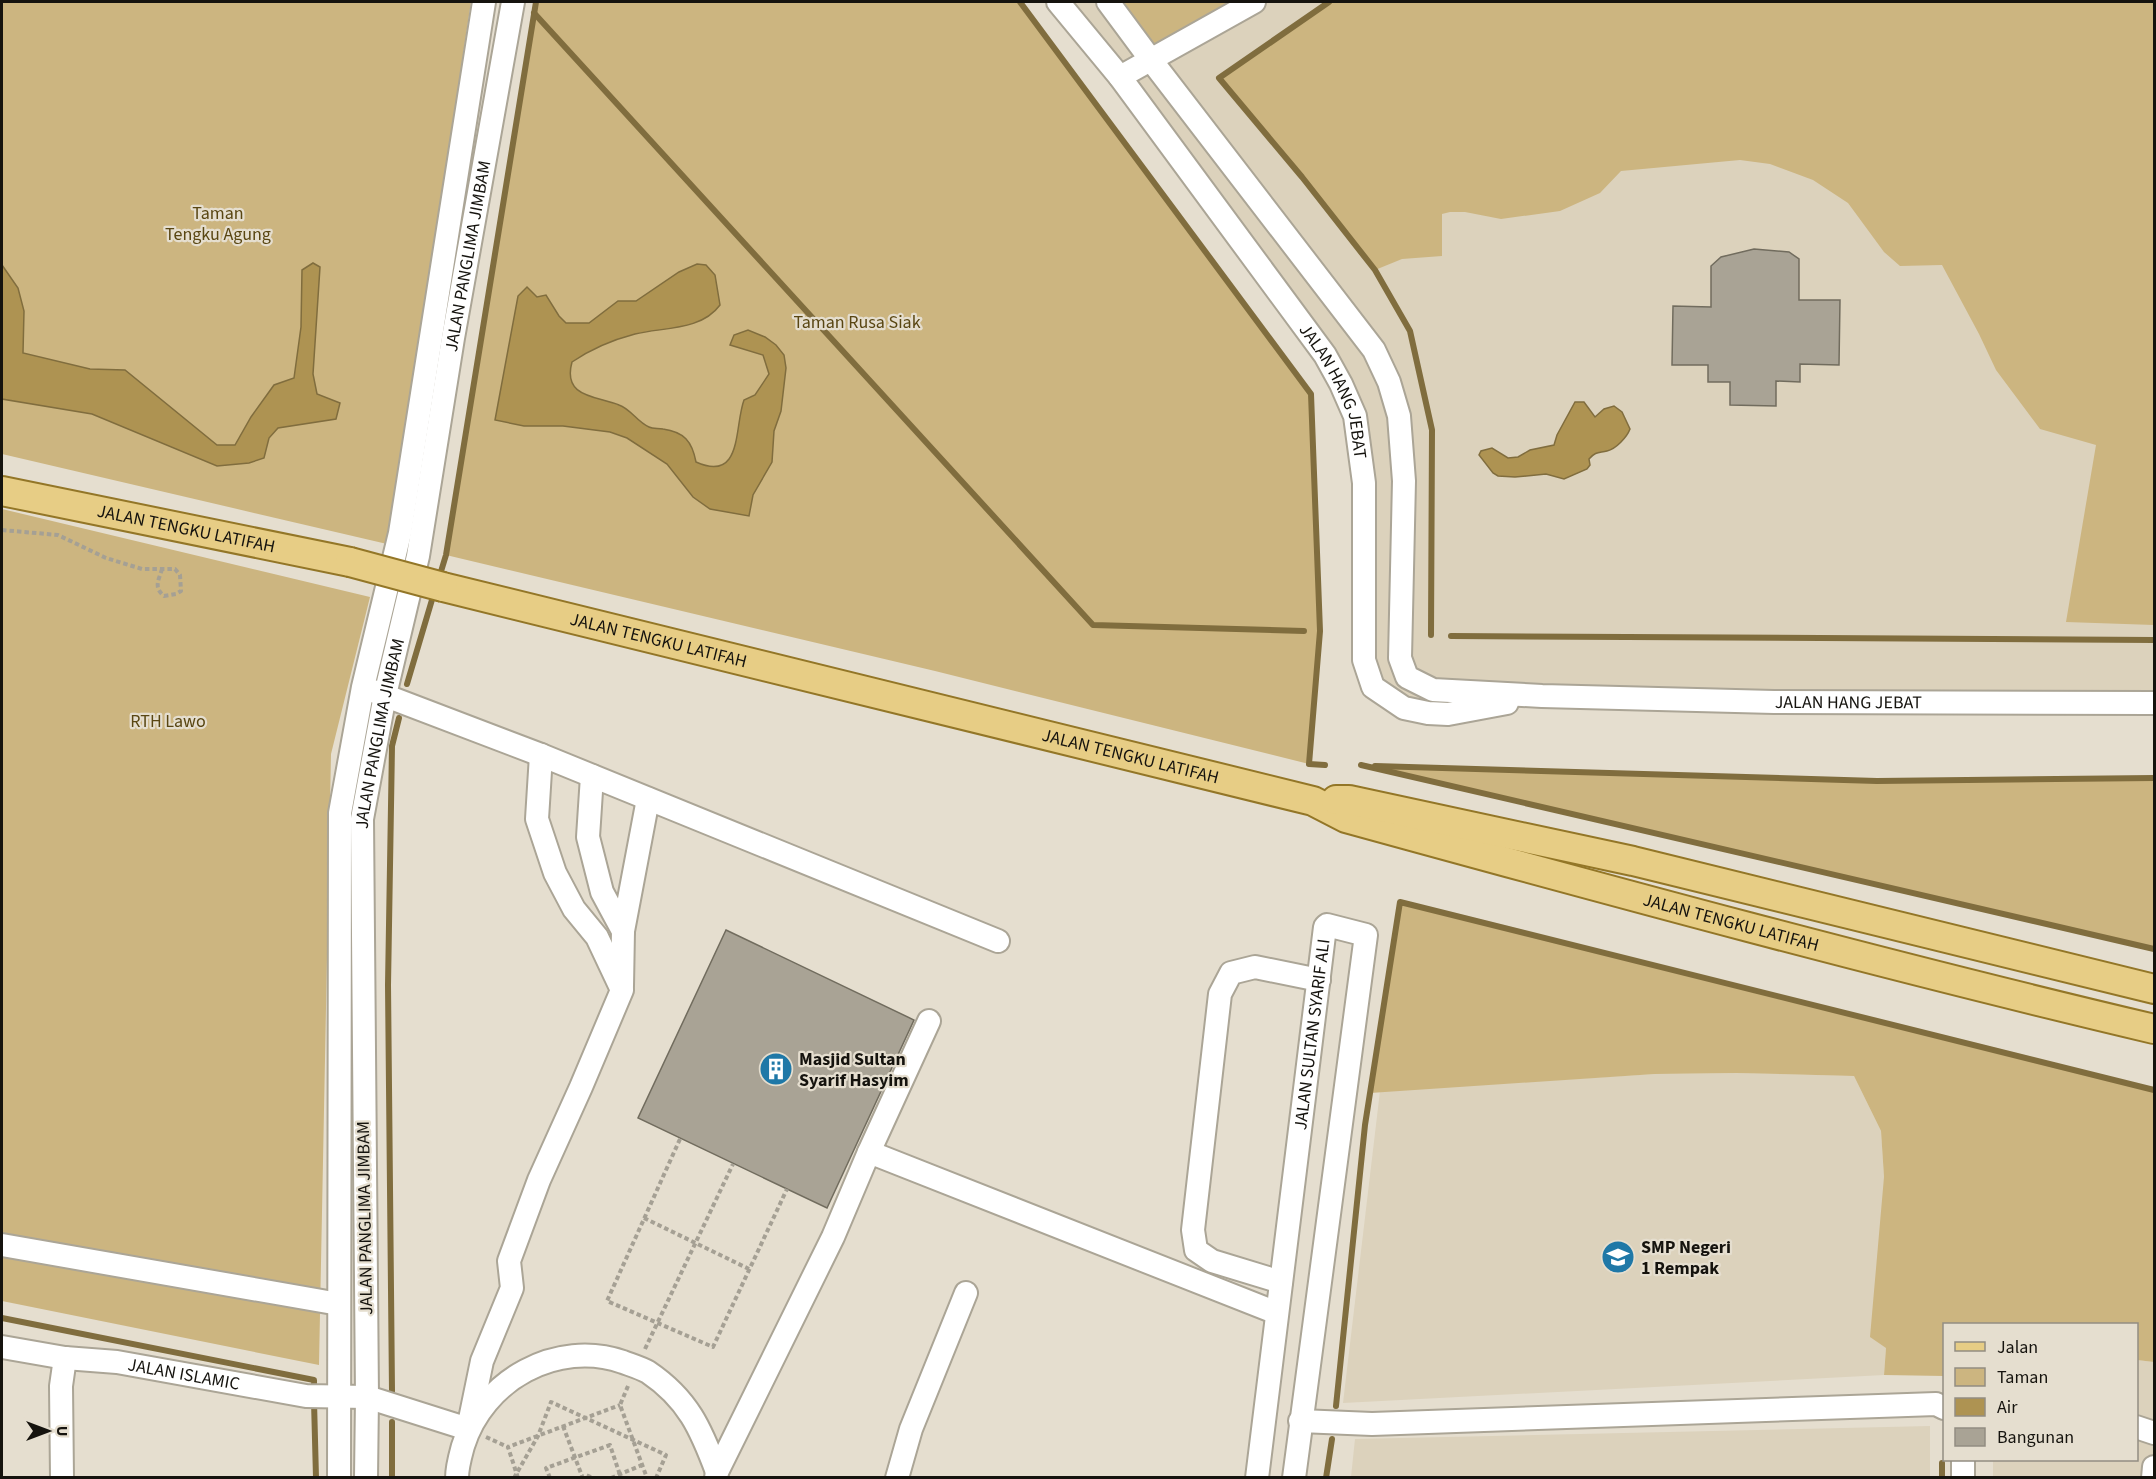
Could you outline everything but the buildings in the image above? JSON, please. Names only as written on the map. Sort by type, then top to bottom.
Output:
[{"type":"main road","name":"JALAN TENGKU LATIFAH","points":[[2,491],[350,562],[443,587],[1313,801],[1346,818],[1630,896],[2154,1029]]},
{"type":"main road","name":"JALAN TENGKU LATIFAH","points":[[1313,801],[1349,800],[1633,861],[2154,989]]},
{"type":"street","name":"JALAN PANGLIMA JIMBAM","points":[[339,1478],[340,813],[363,687],[400,533],[484,2]]},
{"type":"street","name":"JALAN PANGLIMA JIMBAM","points":[[366,1478],[362,819],[385,695],[418,556],[453,338],[513,2]]},
{"type":"street","name":"JALAN HANG JEBAT","points":[[1058,2],[1120,77],[1325,355],[1341,384],[1354,416],[1364,483],[1364,660],[1373,687],[1404,708],[1428,713],[1448,714],[1542,696]]},
{"type":"street","name":"JALAN HANG JEBAT","points":[[1108,2],[1374,350],[1389,382],[1399,416],[1404,481],[1400,658],[1407,677],[1433,690],[1542,696],[1774,702],[2154,703]]},
{"type":"street","points":[[1120,77],[1254,2]]},
{"type":"street","points":[[363,687],[541,755],[998,941]]},
{"type":"street","points":[[541,755],[537,819],[555,873],[574,909],[597,937],[622,990]]},
{"type":"street","points":[[592,776],[588,837],[602,892],[623,931]]},
{"type":"street","points":[[457,1478],[457,1469],[482,1361],[512,1288],[509,1261],[539,1180],[622,990],[623,931],[648,799]]},
{"type":"street","name":"JALAN SULTAN SYARIF ALI","points":[[1257,1478],[1325,926],[1365,934],[1294,1478]]},
{"type":"street","points":[[1281,1282],[1212,1260],[1196,1251],[1192,1230],[1220,994],[1231,973],[1255,967],[1319,980]]},
{"type":"street","points":[[722,1476],[833,1238],[869,1152],[929,1021]]},
{"type":"street","points":[[869,1152],[1277,1313]]},
{"type":"street","points":[[2,1245],[339,1304]]},
{"type":"street","points":[[897,1478],[911,1429],[966,1293]]},
{"type":"street","name":"JALAN ISLAMIC","points":[[2,1347],[65,1358],[117,1362],[306,1396],[367,1397],[468,1429]]},
{"type":"street","points":[[468,1429],[492,1394],[526,1369],[565,1356],[607,1357],[647,1371],[680,1397],[702,1432],[722,1476]]},
{"type":"street","points":[[62,1478],[61,1386],[65,1358]]},
{"type":"street","points":[[1300,1421],[1372,1424],[1936,1404],[1943,1408]]},
{"type":"street","points":[[2138,1428],[2154,1434]]},
{"type":"street","points":[[1963,1461],[1963,1478]]},
{"type":"street","points":[[2153,1478],[2154,1467]]},
{"type":"path","points":[[2,530],[58,535],[106,558],[142,569],[162,569],[175,569],[180,575],[181,591],[164,596],[160,592],[157,583],[162,569]]},
{"type":"path","points":[[680,1139],[607,1301],[713,1347],[787,1189]]},
{"type":"path","points":[[636,1367],[733,1164]]},
{"type":"path","points":[[644,1218],[749,1269]]},
{"type":"path","points":[[516,1476],[537,1436],[551,1402],[666,1455],[656,1478]]},
{"type":"path","points":[[516,1476],[508,1447],[620,1405],[647,1478]]},
{"type":"path","points":[[563,1426],[581,1477],[593,1478]]},
{"type":"path","points":[[550,1478],[546,1468],[610,1445],[620,1476]]},
{"type":"path","points":[[611,1478],[642,1465]]},
{"type":"shaded area","points":[[1058,2],[2154,2],[2154,703],[1542,696],[1448,714],[1373,687],[1364,482],[1341,384]]},
{"type":"shaded area","name":"SMP Negeri 1 Rempak","points":[[1736,1073],[1854,1076],[1881,1131],[1884,1177],[1886,1348],[1884,1375],[1343,1403],[1380,1091],[1655,1074]]},
{"type":"shaded area","points":[[2138,1360],[2154,1362],[2154,1477],[1993,1478],[1993,1461],[2138,1461]]},
{"type":"shaded area","points":[[1930,1426],[1930,1477],[1351,1477],[1355,1439]]},
{"type":"green space","name":"Taman Tengku Agung","points":[[2,2],[471,2],[411,401],[387,544],[2,454]]},
{"type":"green space","name":"Taman Rusa Siak","points":[[536,2],[1020,2],[1311,394],[1320,631],[1309,764],[935,671],[446,555]]},
{"type":"green space","points":[[1122,2],[1231,2],[1156,47]]},
{"type":"green space","points":[[1329,2],[2154,2],[2154,625],[2066,622],[2096,445],[2040,429],[1996,370],[1942,265],[1900,266],[1884,252],[1848,203],[1813,180],[1770,164],[1740,160],[1621,171],[1600,193],[1560,211],[1501,219],[1465,212],[1442,214],[1442,256],[1402,259],[1375,270],[1219,78]]},
{"type":"green space","name":"RTH Lawo","points":[[2,509],[370,597],[331,754],[319,1365],[2,1301]]},
{"type":"green space","points":[[1361,765],[1877,781],[2154,778],[2154,949]]},
{"type":"green space","points":[[1400,902],[2154,1090],[2154,1362],[2138,1360],[2138,1323],[1943,1323],[1943,1376],[1884,1375],[1886,1348],[1870,1337],[1884,1177],[1881,1131],[1854,1076],[1736,1073],[1655,1074],[1370,1093]]},
{"type":"water","points":[[313,263],[320,267],[313,374],[317,394],[340,403],[336,419],[278,428],[269,438],[264,458],[249,463],[217,466],[92,414],[2,399],[2,265],[18,288],[24,311],[23,353],[90,369],[125,370],[217,445],[235,445],[251,417],[274,385],[294,378],[301,327],[302,270]]},
{"type":"water","points":[[697,264],[706,265],[715,275],[720,305],[712,313],[692,324],[635,334],[610,342],[572,362],[570,374],[572,383],[583,394],[623,407],[649,427],[670,430],[682,435],[692,448],[696,462],[711,466],[722,465],[729,459],[734,449],[744,400],[755,395],[769,374],[763,355],[730,345],[734,335],[748,330],[765,337],[776,345],[784,355],[786,368],[781,411],[774,431],[772,462],[753,495],[749,516],[710,509],[693,497],[667,464],[627,438],[610,432],[563,426],[524,426],[495,420],[518,296],[527,287],[537,297],[546,295],[566,323],[589,323],[618,301],[636,301],[679,272]]},
{"type":"water","points":[[1575,402],[1584,402],[1595,417],[1604,409],[1614,406],[1622,412],[1630,429],[1624,439],[1614,448],[1591,456],[1587,469],[1564,479],[1546,474],[1498,476],[1479,455],[1481,451],[1492,448],[1508,458],[1518,457],[1530,450],[1554,445]]},
{"type":"waterway","points":[[439,578],[446,555],[536,2]]},
{"type":"waterway","points":[[1020,2],[1311,394],[1320,631],[1309,764],[1325,765]]},
{"type":"waterway","points":[[1329,2],[1219,78],[1302,177],[1375,270],[1410,331],[1432,430],[1431,635]]},
{"type":"waterway","points":[[534,13],[1093,625],[1304,631]]},
{"type":"waterway","points":[[407,684],[434,593]]},
{"type":"waterway","points":[[1451,636],[2154,640]]},
{"type":"waterway","points":[[392,1391],[388,985],[392,746],[399,718]]},
{"type":"waterway","points":[[1361,765],[2154,949]]},
{"type":"waterway","points":[[1375,766],[1877,781],[2154,778]]},
{"type":"waterway","points":[[1336,1406],[1365,1125],[1400,902],[2154,1090]]},
{"type":"waterway","points":[[2,1318],[314,1380],[314,1391]]},
{"type":"waterway","points":[[314,1401],[316,1478]]},
{"type":"waterway","points":[[392,1422],[392,1478]]},
{"type":"waterway","points":[[1326,1478],[1332,1439]]},
{"type":"waterway","points":[[1942,1463],[1942,1478]]},
{"type":"place","name":"Masjid Sultan Syarif Hasyim","points":[[776,1069]]},
{"type":"place","name":"SMP Negeri 1 Rempak","points":[[1618,1257]]}]
